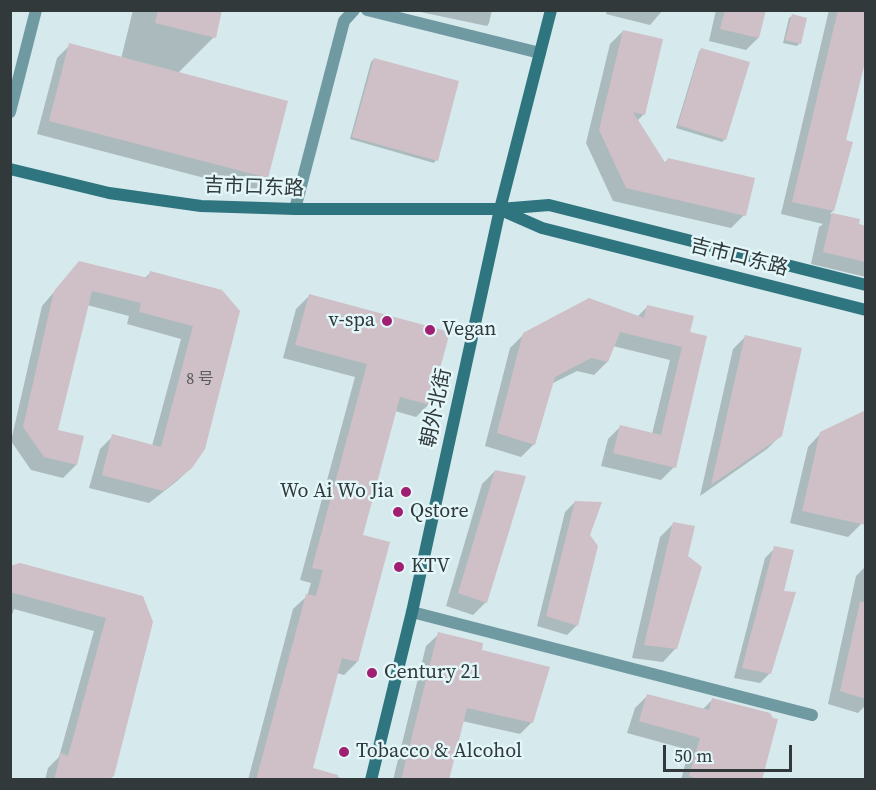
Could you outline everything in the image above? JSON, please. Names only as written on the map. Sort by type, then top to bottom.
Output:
[{"type":"street","points":[[10,112],[36,10]]},
{"type":"street","points":[[295,209],[344,21],[354,10]]},
{"type":"street","points":[[367,10],[540,53]]},
{"type":"street","name":"朝外北街","points":[[371,780],[412,612],[500,209],[551,10]]},
{"type":"street","name":"吉市口东路","points":[[10,169],[109,194],[201,206],[295,209],[500,209],[549,205],[866,285]]},
{"type":"street","name":"吉市口东路","points":[[500,209],[542,228],[866,310]]},
{"type":"street","points":[[412,612],[812,715]]},
{"type":"building","points":[[158,10],[222,10],[216,38],[155,23]]},
{"type":"building","points":[[725,10],[766,10],[759,38],[720,29]]},
{"type":"building","points":[[838,10],[866,10],[866,58],[846,140],[853,142],[834,211],[792,202]]},
{"type":"building","points":[[792,14],[807,18],[801,44],[785,40]]},
{"type":"building","points":[[623,30],[663,39],[645,115],[633,112],[666,164],[668,158],[755,178],[746,216],[626,188],[599,130]]},
{"type":"building","points":[[69,43],[288,101],[268,178],[49,121]]},
{"type":"building","points":[[701,48],[750,62],[726,140],[678,125]]},
{"type":"building","points":[[374,58],[459,81],[438,161],[352,137]]},
{"type":"building","points":[[832,213],[860,219],[859,224],[866,226],[866,262],[823,252]]},
{"type":"building","points":[[79,261],[148,278],[150,271],[222,290],[240,311],[205,449],[192,468],[163,491],[102,475],[112,434],[161,447],[193,326],[139,312],[141,303],[92,291],[58,430],[84,436],[77,465],[44,457],[23,427],[54,291]]},
{"type":"building","points":[[309,294],[450,332],[430,405],[400,397],[363,535],[390,542],[358,662],[342,658],[313,768],[338,775],[337,780],[256,780],[306,594],[316,596],[323,570],[312,568],[367,364],[295,345]]},
{"type":"building","points":[[589,298],[644,318],[647,305],[694,316],[690,332],[707,336],[676,468],[613,453],[620,425],[661,435],[682,347],[620,332],[608,362],[591,358],[555,377],[535,445],[497,433],[523,333]]},
{"type":"building","points":[[745,335],[802,348],[782,436],[711,485]]},
{"type":"building","points":[[866,410],[866,525],[802,511],[820,432]]},
{"type":"building","points":[[495,470],[526,476],[487,603],[458,593]]},
{"type":"building","points":[[575,501],[602,502],[590,535],[598,546],[578,626],[546,616]]},
{"type":"building","points":[[673,522],[695,526],[688,556],[702,567],[677,649],[644,645]]},
{"type":"building","points":[[774,546],[794,550],[784,591],[796,592],[771,674],[742,668]]},
{"type":"building","points":[[20,563],[143,596],[153,622],[114,776],[108,780],[54,780],[61,753],[68,756],[106,618],[10,592],[10,566]]},
{"type":"building","points":[[860,602],[866,602],[866,699],[840,691]]},
{"type":"building","points":[[438,632],[483,643],[482,650],[550,667],[533,723],[467,708],[449,780],[401,780]]},
{"type":"building","points":[[647,694],[709,710],[712,698],[770,713],[773,718],[778,719],[762,780],[699,780],[689,776],[700,738],[639,721]]},
{"type":"place","name":"v-spa","points":[[387,321]]},
{"type":"place","name":"Vegan","points":[[430,330]]},
{"type":"place","name":"Wo Ai Wo Jia","points":[[406,492]]},
{"type":"place","name":"Qstore","points":[[398,512]]},
{"type":"place","name":"KTV","points":[[399,567]]},
{"type":"place","name":"Century 21","points":[[372,673]]},
{"type":"place","name":"Tobacco & Alcohol","points":[[344,752]]}]
